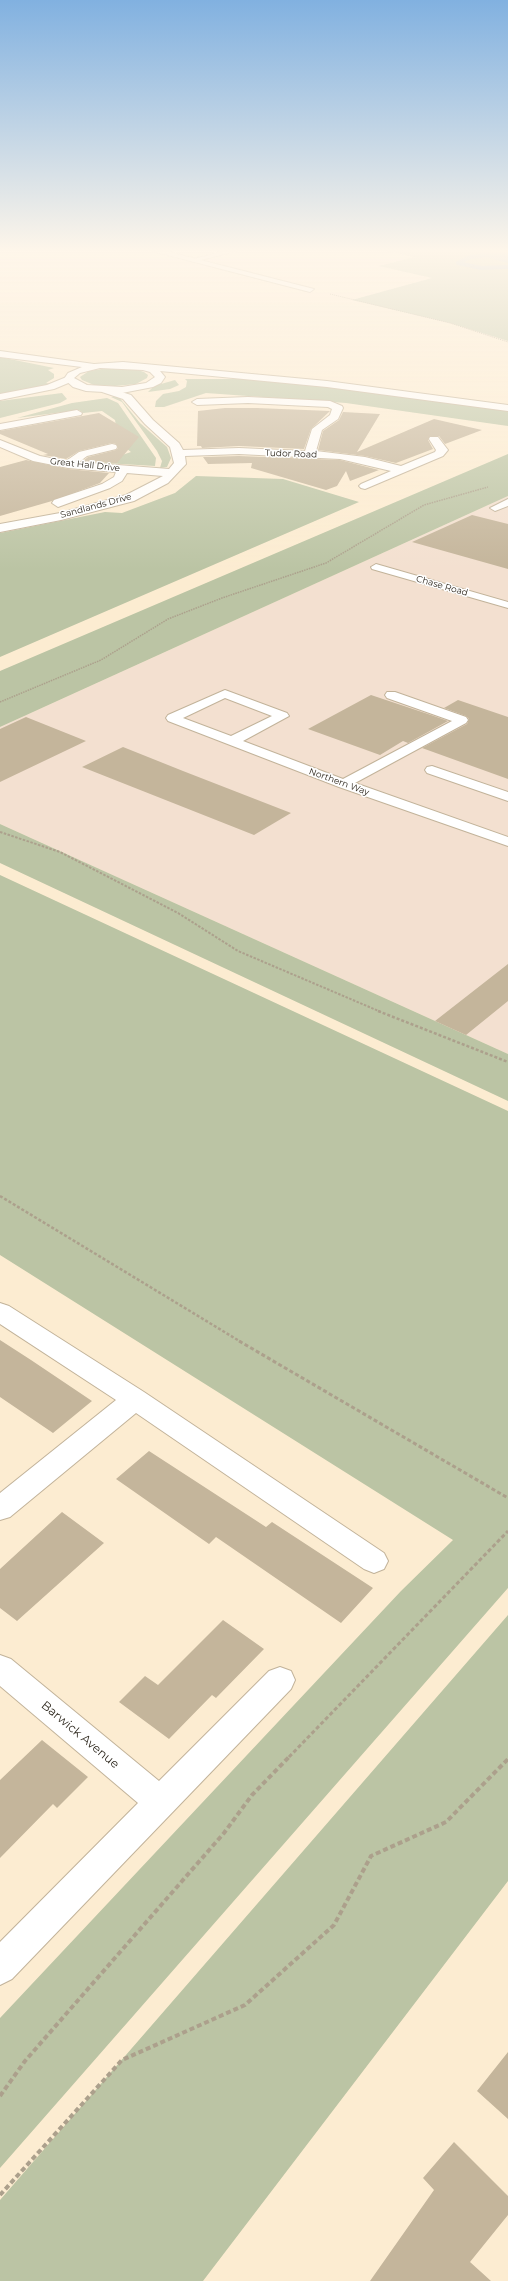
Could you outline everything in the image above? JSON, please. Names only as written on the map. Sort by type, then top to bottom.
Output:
[{"type":"street","points":[[26,357],[100,365],[123,364],[327,384],[508,408]]},
{"type":"street","points":[[30,358],[62,368],[77,385],[127,397],[149,422],[175,445],[179,453],[180,464],[173,473]]},
{"type":"street","points":[[0,397],[50,388],[70,377],[77,371],[100,365]]},
{"type":"street","points":[[137,407],[141,391],[160,377],[158,373],[144,367]]},
{"type":"street","points":[[25,393],[101,390],[153,383],[178,377],[232,375]]},
{"type":"street","points":[[197,402],[248,400],[330,404],[338,408],[334,417],[317,430],[310,454]]},
{"type":"street","points":[[0,427],[77,413]]},
{"type":"street","points":[[365,486],[439,454],[442,450],[434,439]]},
{"type":"street","name":"Great Hall Drive","points":[[0,443],[37,459],[68,465],[173,473]]},
{"type":"street","points":[[68,465],[83,454],[112,446]]},
{"type":"street","name":"Tudor Road","points":[[179,453],[239,452],[310,454],[365,460],[401,470]]},
{"type":"street","points":[[57,503],[106,486],[118,479],[124,469]]},
{"type":"street","name":"Sandlands Drive","points":[[0,528],[68,514],[130,498],[164,481],[173,473]]},
{"type":"street","points":[[0,1312],[135,1399],[374,1561]]},
{"type":"street","points":[[0,1509],[135,1399]]},
{"type":"street","name":"Barwick Avenue","points":[[0,1668],[160,1802]]},
{"type":"street","points":[[0,1967],[280,1680]]},
{"type":"lane","points":[[495,508],[508,502]]},
{"type":"lane","name":"Chase Road","points":[[376,567],[508,605]]},
{"type":"lane","name":"Northern Way","points":[[232,741],[283,716],[225,694],[172,718],[344,784],[508,842]]},
{"type":"lane","points":[[344,784],[462,720],[391,695]]},
{"type":"lane","points":[[432,770],[508,797]]},
{"type":"path","points":[[0,702],[101,660],[168,619],[222,598],[326,563],[424,505],[490,486]]},
{"type":"path","points":[[0,832],[60,852],[178,914],[238,951],[403,1022],[508,1062]]},
{"type":"path","points":[[0,1196],[214,1326],[508,1498]]},
{"type":"path","points":[[0,2096],[25,2061],[224,1833],[252,1795],[508,1531]]},
{"type":"path","points":[[0,2195],[16,2175],[122,2060],[245,2005],[334,1925],[371,1856],[446,1822],[508,1759]]},
{"type":"shaded area","points":[[508,496],[508,1054],[0,824],[0,727]]},
{"type":"green space","points":[[0,357],[54,368],[48,370],[54,374],[54,378],[46,383],[51,384],[0,394]]},
{"type":"green space","points":[[108,368],[138,370],[148,375],[147,378],[136,384],[115,386],[94,385],[82,380],[80,377],[89,371]]},
{"type":"green space","points":[[185,379],[284,381],[508,411],[508,426],[346,403],[206,393],[164,407],[155,407],[156,401],[163,394],[179,391],[186,387],[187,381]]},
{"type":"green space","points":[[175,380],[179,385],[170,389],[148,392],[154,386]]},
{"type":"green space","points":[[62,393],[67,399],[60,403],[0,418],[0,401]]},
{"type":"green space","points":[[118,396],[140,423],[167,447],[171,458],[167,467],[160,468],[162,461],[157,451],[122,402],[111,397]]},
{"type":"green space","points":[[107,398],[118,403],[156,458],[155,466],[104,463],[107,460],[131,452],[119,443],[115,420],[102,411],[83,413],[79,410],[17,418],[72,403]]},
{"type":"green space","points":[[508,454],[508,496],[0,727],[0,671]]},
{"type":"green space","points":[[196,476],[283,479],[359,502],[0,657],[0,533],[105,512],[122,513],[175,493]]},
{"type":"green space","points":[[0,824],[508,1054],[508,1101],[0,863]]},
{"type":"green space","points":[[0,875],[508,1111],[508,1588],[0,2168],[0,2018],[401,1591],[453,1540],[0,1255]]},
{"type":"green space","points":[[508,1615],[508,1881],[203,2281],[0,2281],[0,2200]]},
{"type":"building","points":[[225,408],[330,411],[311,429],[304,449],[239,446],[202,448],[201,446],[197,446],[198,411]]},
{"type":"building","points":[[343,412],[380,414],[357,452],[434,419],[482,430],[445,444],[439,436],[430,436],[428,440],[433,449],[396,463],[365,456],[318,450],[323,431],[339,420]]},
{"type":"building","points":[[99,413],[139,437],[117,463],[83,461],[88,457],[116,450],[118,448],[116,444],[112,443],[79,451],[66,459],[43,455],[48,454],[0,434],[0,431]]},
{"type":"building","points":[[239,456],[340,460],[379,470],[350,481],[346,471],[337,486],[326,490],[251,468],[252,463],[208,464],[203,457]]},
{"type":"building","points":[[26,460],[68,469],[109,473],[100,483],[52,501],[0,516],[0,467]]},
{"type":"building","points":[[472,515],[508,524],[508,569],[412,542]]},
{"type":"building","points":[[371,695],[448,721],[408,743],[403,741],[380,755],[308,729]]},
{"type":"building","points":[[458,700],[508,717],[508,779],[422,748],[467,724],[469,719],[466,716],[444,708]]},
{"type":"building","points":[[26,717],[86,741],[0,782],[0,729]]},
{"type":"building","points":[[123,747],[291,813],[254,835],[82,767]]},
{"type":"building","points":[[508,964],[508,1001],[466,1035],[435,1021]]},
{"type":"building","points":[[0,1340],[92,1401],[53,1433],[0,1397]]},
{"type":"building","points":[[149,1451],[266,1527],[272,1522],[373,1588],[341,1623],[216,1537],[209,1544],[116,1479]]},
{"type":"building","points":[[62,1512],[104,1543],[17,1621],[0,1608],[0,1569]]},
{"type":"building","points":[[223,1620],[264,1649],[216,1698],[212,1695],[169,1739],[119,1702],[145,1676],[158,1685]]},
{"type":"building","points":[[42,1740],[88,1777],[57,1808],[53,1804],[0,1858],[0,1780]]},
{"type":"building","points":[[508,2052],[508,2119],[477,2091]]},
{"type":"building","points":[[454,2142],[508,2196],[508,2215],[470,2262],[491,2281],[370,2281],[434,2190],[423,2178]]}]
